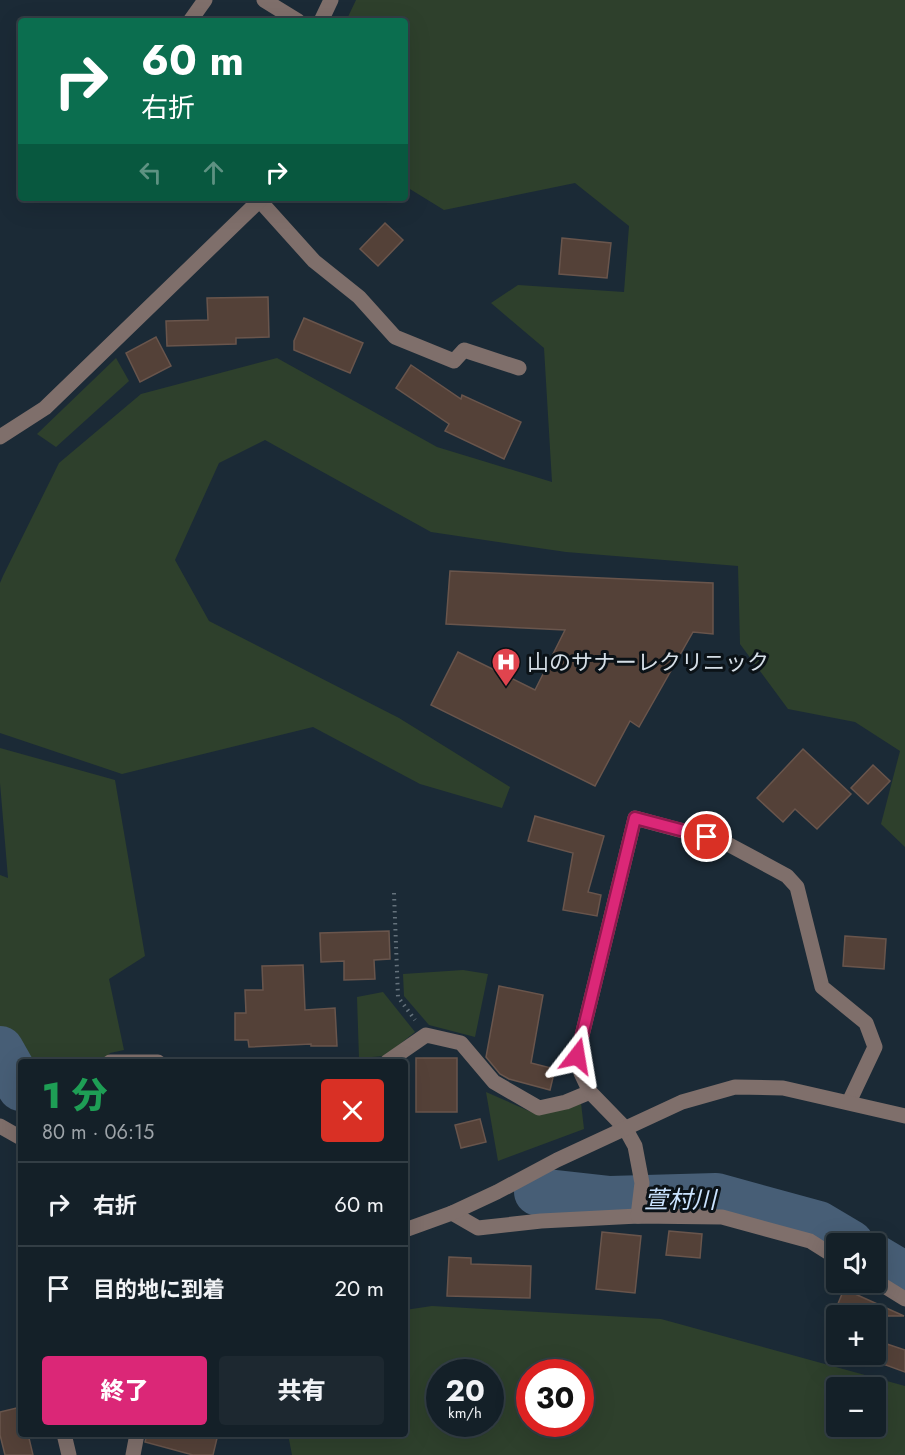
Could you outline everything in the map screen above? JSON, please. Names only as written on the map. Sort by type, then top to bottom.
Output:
[{"type":"street","points":[[192,18],[205,0]]},
{"type":"street","points":[[264,0],[293,18]]},
{"type":"street","points":[[322,18],[331,0]]},
{"type":"street","points":[[0,437],[45,408],[259,201]]},
{"type":"street","points":[[263,201],[314,261],[359,297],[395,337],[454,361],[464,351],[519,368]]},
{"type":"street","points":[[638,1215],[642,1183],[635,1146],[625,1128],[590,1092],[581,1073],[577,1056],[635,818],[724,842],[787,876],[797,887],[822,987],[866,1023],[875,1047],[849,1102]]},
{"type":"street","points":[[391,1059],[426,1035],[461,1043],[494,1082],[539,1108],[566,1102],[590,1092]]},
{"type":"street","points":[[408,1229],[496,1192],[557,1160],[682,1102],[735,1088],[783,1088],[905,1116]]},
{"type":"street","points":[[0,1126],[18,1136]]},
{"type":"street","points":[[452,1212],[478,1228],[541,1221],[638,1215],[722,1217],[810,1241],[826,1251]]},
{"type":"street","points":[[886,1287],[905,1299]]},
{"type":"street","points":[[65,1437],[69,1455]]},
{"type":"street","points":[[133,1455],[136,1437]]},
{"type":"path","points":[[394,893],[398,997],[426,1035]]},
{"type":"green space","points":[[356,0],[905,0],[905,847],[881,824],[900,751],[855,722],[788,709],[740,644],[738,566],[566,552],[431,532],[265,440],[219,463],[175,560],[209,621],[399,718],[510,787],[502,808],[420,784],[313,727],[122,774],[0,733],[0,583],[59,463],[141,394],[277,358],[437,447],[552,482],[544,348],[491,303],[518,285],[624,292],[629,226],[575,183],[444,210],[408,188],[408,18],[347,18]]},
{"type":"green space","points":[[116,358],[129,381],[56,447],[37,434]]},
{"type":"green space","points":[[0,748],[115,780],[145,956],[109,979],[124,1050],[110,1053],[105,1059],[18,1059],[18,1065],[0,1037],[0,875],[8,878],[0,783]]},
{"type":"green space","points":[[463,970],[488,974],[475,1037],[429,1025],[404,996],[403,974]]},
{"type":"green space","points":[[383,992],[415,1032],[385,1056],[359,1058],[357,997]]},
{"type":"green space","points":[[486,1092],[538,1115],[581,1103],[584,1129],[498,1161]]},
{"type":"green space","points":[[432,1306],[661,1319],[872,1377],[826,1377],[826,1437],[886,1437],[886,1381],[905,1386],[905,1455],[292,1455],[289,1437],[408,1437],[408,1310]]},
{"type":"building","points":[[385,223],[403,240],[378,266],[360,249]]},
{"type":"building","points":[[562,238],[611,243],[607,278],[559,274]]},
{"type":"building","points":[[268,297],[269,337],[236,338],[236,344],[167,346],[166,321],[208,320],[207,298]]},
{"type":"building","points":[[304,318],[363,343],[350,373],[294,350],[294,341]]},
{"type":"building","points":[[156,337],[171,366],[140,382],[126,353]]},
{"type":"building","points":[[411,365],[461,399],[462,395],[521,422],[504,459],[445,431],[449,424],[396,388]]},
{"type":"building","points":[[450,571],[713,583],[713,634],[693,632],[639,727],[630,721],[595,786],[431,705],[458,652],[535,690],[565,630],[446,624]]},
{"type":"building","points":[[803,749],[851,794],[817,829],[795,809],[783,822],[757,798]]},
{"type":"building","points":[[873,765],[890,781],[868,804],[851,788]]},
{"type":"building","points":[[535,816],[604,836],[588,892],[601,895],[597,916],[563,910],[573,853],[528,841]]},
{"type":"building","points":[[389,931],[390,959],[374,960],[375,979],[344,980],[344,961],[321,962],[320,933]]},
{"type":"building","points":[[845,936],[886,939],[884,969],[843,966]]},
{"type":"building","points":[[303,965],[305,1010],[335,1008],[337,1046],[311,1046],[311,1044],[249,1047],[248,1040],[235,1040],[235,1013],[246,1013],[245,990],[263,990],[262,966]]},
{"type":"building","points":[[499,986],[543,995],[531,1063],[555,1069],[550,1090],[509,1079],[500,1074],[486,1057]]},
{"type":"building","points":[[416,1058],[457,1058],[457,1112],[416,1112]]},
{"type":"building","points":[[480,1119],[486,1142],[461,1148],[455,1125]]},
{"type":"building","points":[[669,1231],[702,1234],[700,1258],[666,1255]]},
{"type":"building","points":[[602,1232],[641,1236],[635,1293],[596,1289]]},
{"type":"building","points":[[449,1257],[471,1258],[471,1264],[531,1266],[530,1298],[447,1296]]},
{"type":"building","points":[[842,1293],[853,1293],[880,1305],[837,1305]]},
{"type":"building","points":[[886,1308],[904,1316],[886,1316]]},
{"type":"building","points":[[886,1344],[905,1350],[905,1372],[886,1365]]},
{"type":"building","points":[[18,1408],[18,1437],[29,1437],[33,1455],[5,1455],[0,1435],[0,1412]]},
{"type":"building","points":[[146,1437],[217,1437],[213,1455],[193,1455],[145,1442]]},
{"type":"waterway","name":"萱村川","points":[[0,1050],[18,1082]]},
{"type":"waterway","name":"萱村川","points":[[538,1192],[610,1200],[716,1197],[818,1225],[831,1233]]},
{"type":"waterway","name":"萱村川","points":[[886,1265],[905,1276]]},
{"type":"place","name":"山のサナーレクリニック","points":[[506,688]]},
{"type":"route","points":[[577,1056],[635,818],[707,837]]}]
